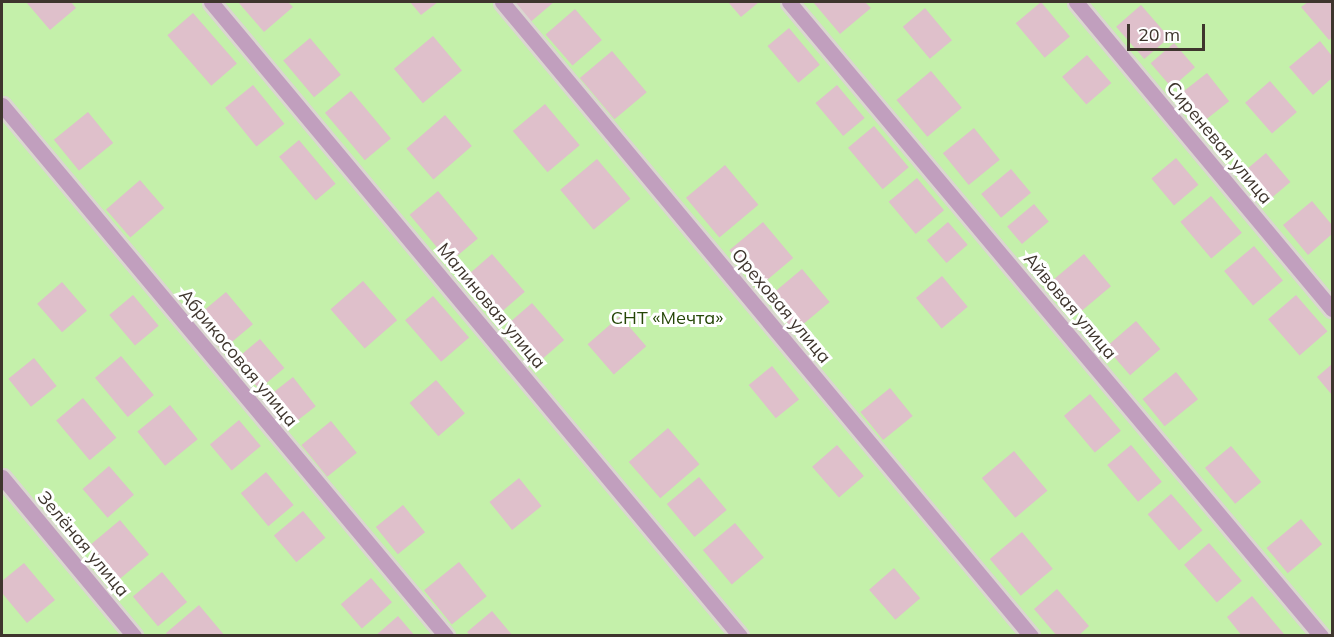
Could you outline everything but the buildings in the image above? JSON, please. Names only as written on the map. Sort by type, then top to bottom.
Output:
[{"type":"street","name":"Малиновая улица","points":[[211,2],[740,636]]},
{"type":"street","name":"Ореховая улица","points":[[502,2],[1031,636]]},
{"type":"street","name":"Айвовая улица","points":[[789,2],[1321,636]]},
{"type":"street","name":"Сиреневая улица","points":[[1076,2],[1332,309]]},
{"type":"street","name":"Абрикосовая улица","points":[[2,105],[446,636]]},
{"type":"street","name":"Зелёная улица","points":[[2,477],[134,636]]},
{"type":"green space","name":"СНТ «Мечта»","points":[[2,2],[1332,2],[1332,635],[2,635]]}]
